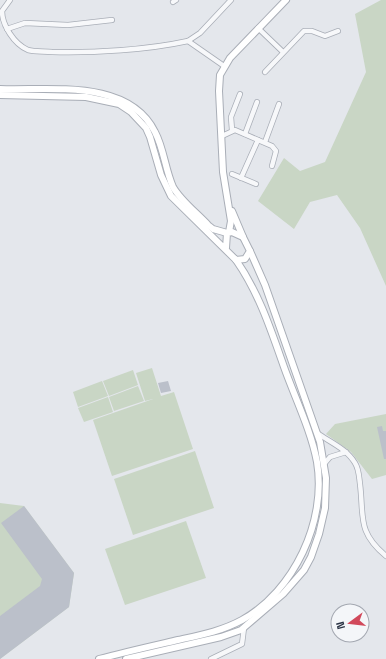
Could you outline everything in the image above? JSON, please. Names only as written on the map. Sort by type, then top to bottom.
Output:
[{"type":"main road","points":[[226,248],[228,233],[232,221],[223,172],[219,91],[220,75],[224,66],[258,28],[286,0]]},
{"type":"main road","points":[[0,89],[94,92],[120,98],[128,102],[140,112],[155,132],[168,172],[179,195],[213,229],[228,233],[236,233],[243,237]]},
{"type":"main road","points":[[0,95],[86,97],[119,104],[132,112],[146,128],[150,136],[161,175],[171,196],[213,239],[226,248],[236,260],[253,287],[271,329],[302,414],[316,460],[318,478],[314,523],[299,561],[276,592],[243,620],[223,630],[99,659]]},
{"type":"main road","points":[[126,659],[243,629],[283,594],[304,570],[311,557],[319,534],[325,508],[326,478],[317,433],[268,294],[228,202]]},
{"type":"main road","points":[[236,260],[245,259],[250,251]]},
{"type":"street","points":[[10,0],[2,11],[3,22],[7,29],[23,47],[33,51],[106,51],[188,41],[200,33],[231,0]]},
{"type":"street","points":[[7,29],[25,23],[68,25],[112,20]]},
{"type":"street","points":[[258,28],[283,52]]},
{"type":"street","points":[[265,72],[304,31],[312,31],[325,36],[338,31]]},
{"type":"street","points":[[188,41],[224,66]]},
{"type":"street","points":[[232,130],[231,118],[240,94]]},
{"type":"street","points":[[245,134],[257,102]]},
{"type":"street","points":[[264,142],[279,104]]},
{"type":"street","points":[[222,136],[232,130],[272,146],[276,150],[272,166]]},
{"type":"street","points":[[241,178],[258,140]]},
{"type":"street","points":[[232,174],[256,184]]},
{"type":"street","points":[[317,433],[346,452],[358,469],[365,530],[371,542],[386,556]]},
{"type":"street","points":[[324,464],[330,457],[346,452]]},
{"type":"street","points":[[211,659],[242,644],[243,629]]},
{"type":"green space","points":[[381,0],[386,0],[386,286],[360,228],[337,195],[310,202],[294,229],[258,201],[284,158],[300,171],[325,162],[366,72],[355,14]]},
{"type":"green space","points":[[152,368],[161,396],[174,392],[193,449],[112,476],[93,420],[153,399],[145,401],[136,373]]},
{"type":"green space","points":[[133,370],[138,385],[109,396],[103,381]]},
{"type":"green space","points":[[102,381],[108,396],[78,407],[73,392]]},
{"type":"green space","points":[[138,386],[144,401],[114,411],[109,397]]},
{"type":"green space","points":[[108,397],[113,412],[84,422],[78,408]]},
{"type":"green space","points":[[386,414],[386,475],[372,479],[351,452],[326,434],[335,424]]},
{"type":"green space","points":[[195,451],[214,508],[133,535],[114,479]]},
{"type":"green space","points":[[0,503],[24,506],[74,573],[69,607],[0,659]]},
{"type":"green space","points":[[186,521],[206,578],[125,605],[105,549]]},
{"type":"building","points":[[168,381],[171,391],[161,393],[158,383]]},
{"type":"building","points":[[382,426],[383,431],[386,431],[386,459],[384,459],[377,427]]},
{"type":"building","points":[[24,506],[74,573],[69,607],[0,659],[0,616],[40,586],[42,579],[1,523]]}]
